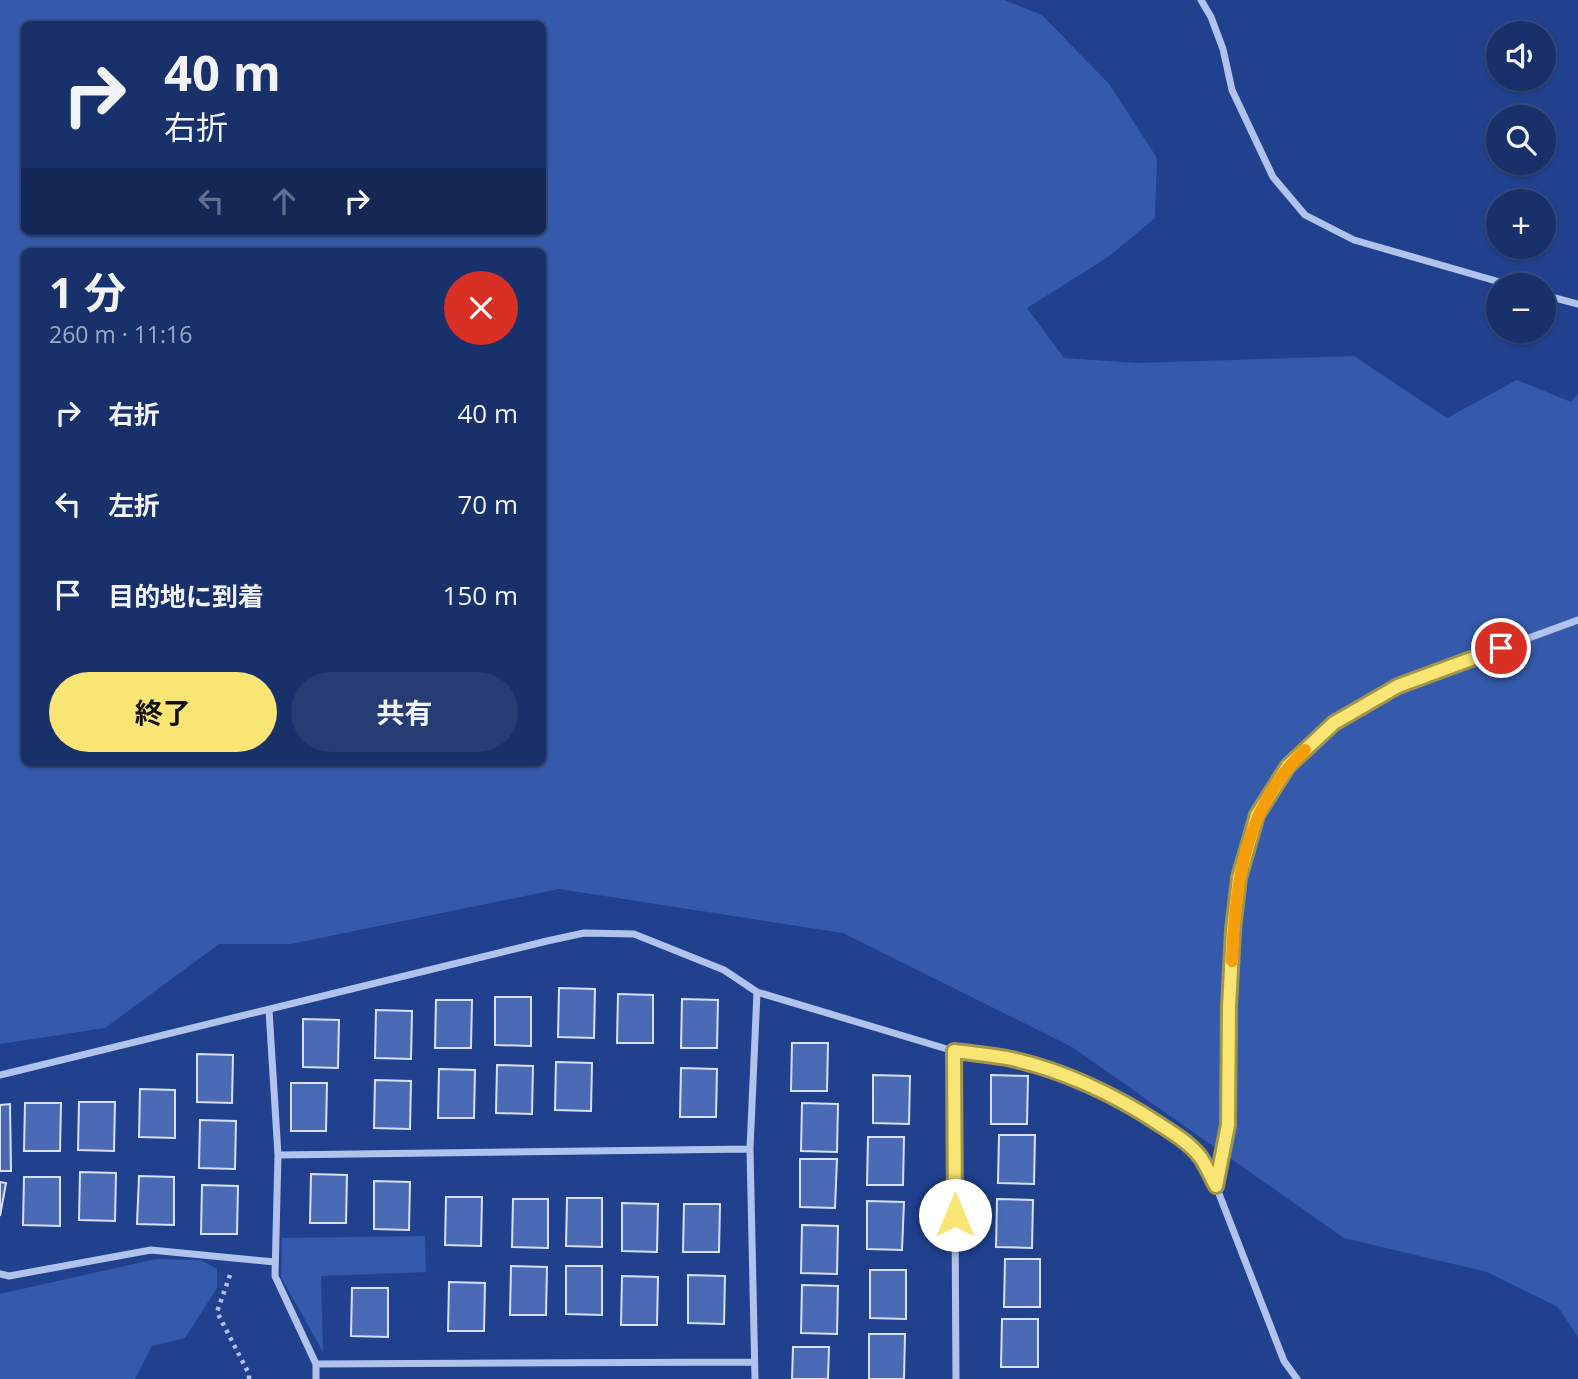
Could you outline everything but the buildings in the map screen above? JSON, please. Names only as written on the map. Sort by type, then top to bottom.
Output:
[{"type":"street","points":[[1201,0],[1211,17],[1223,49],[1232,90],[1273,177],[1305,215],[1354,240],[1486,278]]},
{"type":"street","points":[[1556,298],[1578,304]]},
{"type":"street","points":[[1216,1186],[1228,1125],[1230,994],[1239,878],[1257,815],[1288,766],[1334,723],[1398,686],[1578,620]]},
{"type":"street","points":[[0,1075],[583,933],[634,934],[724,970],[757,992],[954,1051],[1008,1058],[1062,1074],[1146,1115],[1200,1156],[1216,1186],[1284,1361],[1297,1379]]},
{"type":"street","points":[[755,1379],[750,1149],[757,992]]},
{"type":"street","points":[[269,1010],[278,1155],[275,1276],[316,1364],[316,1379]]},
{"type":"street","points":[[954,1051],[956,1379]]},
{"type":"street","points":[[278,1155],[750,1149]]},
{"type":"street","points":[[0,1274],[9,1276],[151,1250],[275,1262]]},
{"type":"street","points":[[316,1364],[754,1362]]},
{"type":"path","points":[[236,1258],[217,1312],[249,1374],[249,1379]]},
{"type":"shaded area","points":[[0,0],[1004,0],[1042,15],[1109,84],[1157,158],[1155,218],[1108,257],[1027,308],[1064,358],[1137,363],[1354,356],[1447,418],[1517,380],[1571,402],[1578,394],[1578,1337],[1558,1307],[1487,1272],[1344,1238],[1072,1047],[843,933],[559,889],[291,944],[219,944],[105,1028],[0,1044]]},
{"type":"shaded area","points":[[425,1236],[426,1272],[321,1276],[323,1352],[281,1277],[282,1238]]},
{"type":"shaded area","points":[[156,1259],[201,1260],[217,1269],[217,1288],[185,1338],[152,1346],[135,1379],[0,1379],[0,1294]]},
{"type":"slow traffic","points":[[1232,961],[1239,878],[1257,815],[1288,766],[1305,750]]},
{"type":"route","points":[[955,1215],[954,1051],[1008,1058],[1062,1074],[1146,1115],[1200,1156],[1216,1186],[1228,1125],[1233,930],[1239,878],[1257,815],[1288,766],[1334,723],[1398,686],[1501,648]]}]
